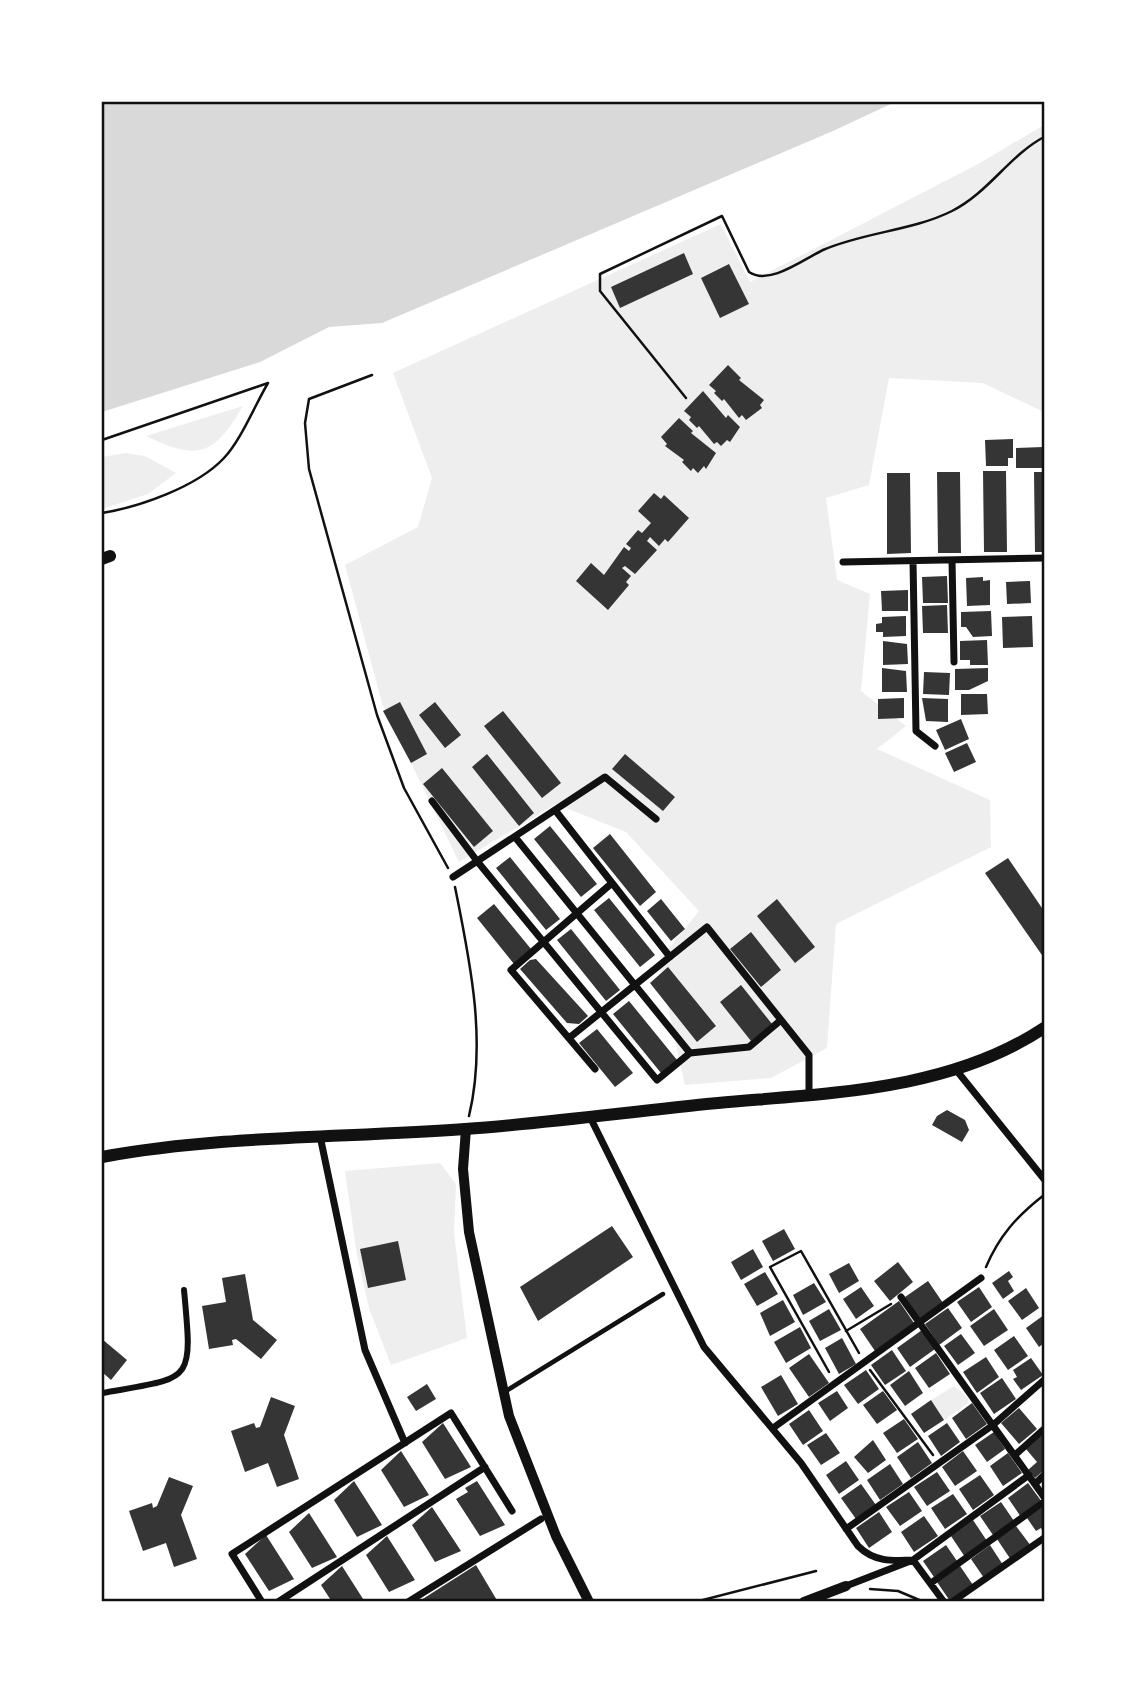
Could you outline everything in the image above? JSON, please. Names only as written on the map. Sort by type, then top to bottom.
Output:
[{"type":"main road","points":[[102,1157],[194,1143],[466,1129],[809,1095],[896,1083],[957,1070],[991,1057],[1045,1028]]},
{"type":"street","points":[[843,562],[1045,558]]},
{"type":"street","points":[[952,560],[954,662]]},
{"type":"street","points":[[913,561],[916,732],[935,746]]},
{"type":"street","points":[[453,877],[605,777],[656,819]]},
{"type":"street","points":[[432,801],[477,861],[657,1080],[690,1053],[749,1047],[781,1020]]},
{"type":"street","points":[[555,810],[670,957]]},
{"type":"street","points":[[514,836],[690,1053]]},
{"type":"street","points":[[595,1069],[511,970],[612,883]]},
{"type":"street","points":[[569,1038],[707,927],[809,1055],[809,1095]]},
{"type":"street","points":[[957,1070],[1045,1179]]},
{"type":"street","points":[[589,1116],[694,1329],[728,1376],[801,1463],[866,1554],[884,1561],[913,1560]]},
{"type":"street","points":[[466,1129],[463,1169],[470,1232],[509,1416],[556,1536],[589,1601]]},
{"type":"street","points":[[320,1136],[365,1350],[405,1443]]},
{"type":"street","points":[[773,1428],[981,1279]]},
{"type":"street","points":[[102,1393],[168,1381],[183,1371],[189,1348],[184,1290]]},
{"type":"street","points":[[901,1297],[1045,1500],[931,1583]]},
{"type":"street","points":[[846,1529],[993,1425],[1045,1380]]},
{"type":"street","points":[[262,1601],[232,1554],[451,1413],[512,1511]]},
{"type":"street","points":[[1014,1455],[1045,1429]]},
{"type":"street","points":[[278,1601],[485,1467]]},
{"type":"street","points":[[804,1601],[913,1560],[1029,1475]]},
{"type":"street","points":[[1035,1483],[1045,1475]]},
{"type":"street","points":[[408,1601],[541,1519]]},
{"type":"street","points":[[952,1601],[1045,1538]]},
{"type":"street","points":[[913,1560],[944,1601]]},
{"type":"lane","points":[[503,1392],[663,1294]]},
{"type":"path","points":[[685,398],[600,291],[600,274],[722,216],[748,272],[763,276],[825,249],[952,211],[997,179],[1035,142],[1045,137]]},
{"type":"path","points":[[372,375],[309,399],[305,423],[309,469],[377,715],[404,788],[453,877],[477,1035],[478,1078],[466,1129]]},
{"type":"path","points":[[102,440],[268,383],[224,458],[191,481],[132,508],[102,513]]},
{"type":"path","points":[[981,1279],[994,1247],[1017,1216],[1045,1195]]},
{"type":"path","points":[[835,1383],[770,1266],[800,1251],[865,1363],[940,1463]]},
{"type":"path","points":[[846,1331],[901,1297]]},
{"type":"path","points":[[695,1601],[816,1571]]},
{"type":"path","points":[[863,1589],[898,1591],[924,1601]]},
{"type":"shaded area","points":[[102,102],[895,102],[833,131],[382,323],[329,327],[260,362],[102,412]]},
{"type":"shaded area","points":[[1044,125],[1044,412],[983,383],[889,378],[869,485],[826,498],[837,580],[870,594],[861,691],[906,726],[877,749],[990,800],[991,847],[836,924],[827,1048],[771,1078],[685,1085],[658,962],[699,911],[626,832],[556,804],[459,862],[382,703],[345,565],[418,527],[432,478],[393,373],[721,224],[750,282],[978,164]]},
{"type":"shaded area","points":[[243,406],[223,435],[203,449],[179,449],[146,436]]},
{"type":"shaded area","points":[[126,453],[145,456],[176,473],[148,494],[102,509],[102,457]]},
{"type":"shaded area","points":[[440,1163],[456,1184],[454,1233],[467,1338],[391,1365],[369,1308],[357,1255],[345,1171]]},
{"type":"shaded area","points":[[954,1386],[968,1398],[968,1403],[944,1420],[931,1400]]},
{"type":"building","points":[[684,253],[693,274],[620,308],[611,287]]},
{"type":"building","points":[[729,264],[749,304],[720,318],[701,278]]},
{"type":"building","points":[[728,365],[741,378],[739,380],[764,400],[760,405],[762,408],[746,420],[742,415],[739,418],[709,385]]},
{"type":"building","points":[[703,391],[726,418],[728,415],[740,427],[730,442],[727,440],[721,446],[717,442],[714,444],[699,426],[697,428],[684,411]]},
{"type":"building","points":[[679,418],[693,431],[691,433],[716,453],[706,469],[704,466],[698,473],[693,468],[691,471],[682,462],[684,460],[665,446],[667,444],[661,437]]},
{"type":"building","points":[[1013,439],[1013,458],[1008,458],[1008,466],[986,466],[985,440]]},
{"type":"building","points":[[1043,447],[1044,468],[1016,468],[1016,448]]},
{"type":"building","points":[[983,471],[1006,471],[1007,552],[984,552]]},
{"type":"building","points":[[937,472],[960,472],[961,553],[938,553]]},
{"type":"building","points":[[1034,472],[1044,472],[1044,552],[1035,552]]},
{"type":"building","points":[[887,473],[910,473],[911,553],[887,554]]},
{"type":"building","points":[[654,493],[661,499],[664,495],[689,518],[668,542],[665,539],[659,546],[650,537],[647,541],[657,550],[635,574],[625,566],[622,568],[631,576],[626,582],[629,585],[608,610],[576,581],[591,563],[604,575],[624,547],[629,551],[631,548],[626,544],[638,530],[642,533],[651,523],[638,511]]},
{"type":"building","points":[[947,576],[948,603],[923,603],[922,577]]},
{"type":"building","points":[[983,577],[983,581],[990,580],[990,605],[967,606],[966,578]]},
{"type":"building","points":[[1030,581],[1031,603],[1007,604],[1006,582]]},
{"type":"building","points":[[908,590],[908,611],[882,611],[881,591]]},
{"type":"building","points":[[947,605],[948,633],[923,633],[922,606]]},
{"type":"building","points":[[991,611],[992,636],[973,637],[966,627],[961,627],[961,612]]},
{"type":"building","points":[[906,616],[906,636],[883,637],[883,632],[876,632],[876,624],[882,623],[882,617]]},
{"type":"building","points":[[1032,616],[1033,647],[1003,648],[1002,617]]},
{"type":"building","points":[[987,640],[988,665],[970,665],[970,660],[960,660],[960,641]]},
{"type":"building","points":[[883,641],[907,644],[908,664],[883,665]]},
{"type":"building","points":[[882,668],[906,671],[907,692],[882,692]]},
{"type":"building","points":[[988,668],[988,681],[969,690],[955,690],[955,669]]},
{"type":"building","points":[[924,672],[950,673],[949,695],[923,694]]},
{"type":"building","points":[[961,694],[987,694],[988,714],[961,715]]},
{"type":"building","points":[[904,698],[904,718],[878,719],[878,699]]},
{"type":"building","points":[[922,698],[948,699],[948,722],[926,721]]},
{"type":"building","points":[[400,702],[427,754],[411,763],[383,711]]},
{"type":"building","points":[[435,702],[461,735],[445,748],[419,715]]},
{"type":"building","points":[[503,711],[561,783],[542,798],[484,726]]},
{"type":"building","points":[[961,719],[969,739],[945,750],[936,730]]},
{"type":"building","points":[[967,743],[976,762],[954,772],[945,753]]},
{"type":"building","points":[[487,754],[534,813],[519,826],[472,767]]},
{"type":"building","points":[[625,754],[675,797],[663,811],[612,769]]},
{"type":"building","points":[[442,768],[493,831],[474,847],[423,784]]},
{"type":"building","points":[[550,826],[597,884],[581,897],[534,839]]},
{"type":"building","points":[[610,834],[656,892],[640,906],[593,848]]},
{"type":"building","points":[[510,857],[560,919],[546,930],[496,868]]},
{"type":"building","points":[[1008,858],[1044,911],[1044,958],[985,873]]},
{"type":"building","points":[[609,898],[655,955],[640,967],[594,910]]},
{"type":"building","points":[[661,899],[685,929],[671,941],[647,911]]},
{"type":"building","points":[[777,899],[815,947],[795,963],[757,916]]},
{"type":"building","points":[[494,904],[531,949],[514,964],[477,918]]},
{"type":"building","points":[[571,929],[620,990],[606,1001],[557,940]]},
{"type":"building","points":[[751,932],[781,970],[761,987],[730,949]]},
{"type":"building","points":[[536,959],[588,1016],[579,1024],[567,1023],[520,969],[530,960]]},
{"type":"building","points":[[668,967],[716,1026],[697,1042],[650,983]]},
{"type":"building","points":[[741,985],[772,1024],[751,1041],[720,1002]]},
{"type":"building","points":[[629,1001],[677,1060],[661,1073],[613,1014]]},
{"type":"building","points":[[597,1029],[633,1073],[615,1087],[579,1043]]},
{"type":"building","points":[[947,1110],[965,1120],[969,1130],[962,1142],[932,1125],[937,1116]]},
{"type":"building","points":[[612,1226],[633,1257],[538,1321],[520,1287]]},
{"type":"building","points":[[784,1229],[795,1249],[773,1261],[762,1241]]},
{"type":"building","points":[[398,1241],[406,1280],[368,1288],[360,1249]]},
{"type":"building","points":[[753,1249],[763,1267],[741,1280],[731,1262]]},
{"type":"building","points":[[898,1262],[913,1282],[890,1301],[874,1281]]},
{"type":"building","points":[[849,1263],[859,1281],[839,1293],[829,1274]]},
{"type":"building","points":[[1009,1271],[1013,1277],[1008,1281],[1014,1291],[1003,1299],[992,1283]]},
{"type":"building","points":[[765,1272],[778,1294],[757,1306],[744,1284]]},
{"type":"building","points":[[245,1274],[253,1320],[277,1340],[261,1359],[236,1339],[232,1340],[233,1345],[209,1349],[202,1306],[226,1302],[222,1278]]},
{"type":"building","points":[[928,1281],[943,1303],[920,1319],[905,1297]]},
{"type":"building","points":[[814,1283],[826,1302],[803,1315],[793,1295]]},
{"type":"building","points":[[861,1287],[874,1306],[856,1319],[843,1299]]},
{"type":"building","points":[[979,1287],[992,1307],[971,1322],[957,1302]]},
{"type":"building","points":[[1026,1288],[1039,1308],[1022,1320],[1008,1301]]},
{"type":"building","points":[[783,1300],[795,1322],[770,1336],[760,1313]]},
{"type":"building","points":[[899,1301],[914,1323],[875,1351],[860,1329]]},
{"type":"building","points":[[948,1308],[962,1328],[939,1345],[925,1324]]},
{"type":"building","points":[[829,1309],[841,1330],[820,1341],[809,1321]]},
{"type":"building","points":[[994,1309],[1008,1330],[984,1346],[970,1326]]},
{"type":"building","points":[[1044,1315],[1044,1343],[1039,1347],[1026,1328]]},
{"type":"building","points":[[800,1327],[811,1348],[786,1363],[774,1342]]},
{"type":"building","points":[[922,1330],[935,1349],[910,1367],[897,1348]]},
{"type":"building","points":[[961,1334],[975,1353],[958,1365],[944,1346]]},
{"type":"building","points":[[1014,1336],[1028,1356],[1008,1370],[994,1350]]},
{"type":"building","points":[[842,1338],[856,1364],[839,1374],[825,1348]]},
{"type":"building","points":[[102,1339],[127,1360],[111,1380],[102,1372]]},
{"type":"building","points":[[892,1350],[906,1371],[885,1385],[871,1365]]},
{"type":"building","points":[[936,1353],[950,1374],[929,1388],[915,1368]]},
{"type":"building","points":[[809,1354],[829,1383],[809,1397],[789,1368]]},
{"type":"building","points":[[986,1357],[999,1377],[977,1393],[963,1372]]},
{"type":"building","points":[[1031,1358],[1043,1375],[1021,1390],[1013,1379],[1017,1377],[1013,1370]]},
{"type":"building","points":[[866,1370],[879,1389],[858,1404],[844,1385]]},
{"type":"building","points":[[909,1371],[923,1393],[905,1406],[890,1385]]},
{"type":"building","points":[[781,1375],[798,1404],[778,1416],[761,1387]]},
{"type":"building","points":[[1002,1378],[1016,1399],[994,1414],[980,1393]]},
{"type":"building","points":[[427,1384],[436,1399],[416,1411],[407,1397]]},
{"type":"building","points":[[837,1391],[848,1408],[830,1421],[818,1403]]},
{"type":"building","points":[[883,1391],[897,1410],[877,1424],[863,1405]]},
{"type":"building","points":[[271,1397],[295,1406],[284,1435],[299,1479],[277,1487],[268,1463],[245,1472],[231,1431],[254,1423],[256,1428],[260,1427]]},
{"type":"building","points":[[931,1400],[944,1420],[924,1433],[911,1414]]},
{"type":"building","points":[[972,1403],[987,1424],[966,1439],[952,1418]]},
{"type":"building","points":[[1019,1408],[1037,1429],[1019,1444],[1001,1423]]},
{"type":"building","points":[[809,1410],[823,1431],[803,1445],[789,1424]]},
{"type":"building","points":[[904,1419],[918,1439],[897,1453],[883,1433]]},
{"type":"building","points":[[443,1423],[471,1467],[445,1479],[422,1442]]},
{"type":"building","points":[[947,1423],[960,1442],[941,1456],[928,1436]]},
{"type":"building","points":[[994,1432],[1005,1449],[987,1462],[975,1445]]},
{"type":"building","points":[[826,1433],[840,1453],[821,1465],[807,1445]]},
{"type":"building","points":[[1044,1433],[1044,1470],[1035,1478],[1028,1470],[1037,1462],[1026,1449]]},
{"type":"building","points":[[873,1440],[886,1460],[868,1473],[854,1457]]},
{"type":"building","points":[[918,1442],[932,1463],[911,1478],[897,1457]]},
{"type":"building","points":[[401,1451],[429,1495],[404,1507],[381,1470]]},
{"type":"building","points":[[963,1451],[977,1471],[955,1486],[942,1467]]},
{"type":"building","points":[[1008,1453],[1022,1473],[1003,1486],[990,1466]]},
{"type":"building","points":[[846,1461],[859,1480],[839,1494],[826,1475]]},
{"type":"building","points":[[890,1464],[903,1484],[880,1500],[867,1480]]},
{"type":"building","points":[[937,1472],[950,1491],[927,1506],[914,1487]]},
{"type":"building","points":[[980,1475],[994,1495],[973,1510],[959,1489]]},
{"type":"building","points":[[169,1477],[193,1486],[181,1515],[197,1559],[174,1567],[166,1543],[143,1551],[129,1511],[152,1503],[153,1508],[157,1506]]},
{"type":"building","points":[[354,1481],[382,1525],[357,1537],[334,1500]]},
{"type":"building","points":[[477,1481],[505,1525],[480,1536],[456,1499],[468,1492],[465,1488]]},
{"type":"building","points":[[1028,1483],[1042,1502],[1021,1517],[1008,1498]]},
{"type":"building","points":[[861,1484],[876,1505],[856,1519],[841,1498]]},
{"type":"building","points":[[909,1492],[922,1511],[900,1526],[886,1507]]},
{"type":"building","points":[[953,1494],[967,1514],[945,1529],[931,1508]]},
{"type":"building","points":[[1001,1502],[1014,1521],[993,1535],[980,1516]]},
{"type":"building","points":[[1044,1506],[1044,1534],[1041,1528],[1036,1531],[1027,1518]]},
{"type":"building","points":[[432,1507],[461,1551],[435,1562],[412,1525]]},
{"type":"building","points":[[879,1512],[892,1532],[869,1548],[856,1528]]},
{"type":"building","points":[[309,1513],[337,1557],[312,1568],[289,1532]]},
{"type":"building","points":[[924,1516],[938,1536],[914,1552],[901,1532]]},
{"type":"building","points":[[973,1520],[987,1541],[965,1557],[951,1536]]},
{"type":"building","points":[[1016,1526],[1031,1546],[1011,1560],[997,1539]]},
{"type":"building","points":[[266,1535],[294,1579],[269,1591],[245,1554]]},
{"type":"building","points":[[387,1536],[415,1580],[389,1592],[366,1555]]},
{"type":"building","points":[[946,1545],[957,1561],[934,1577],[923,1561]]},
{"type":"building","points":[[990,1545],[1003,1565],[984,1578],[971,1559]]},
{"type":"building","points":[[476,1565],[498,1602],[418,1602]]},
{"type":"building","points":[[342,1566],[365,1602],[332,1602],[321,1585]]},
{"type":"building","points":[[960,1566],[973,1585],[950,1601],[937,1582]]}]
